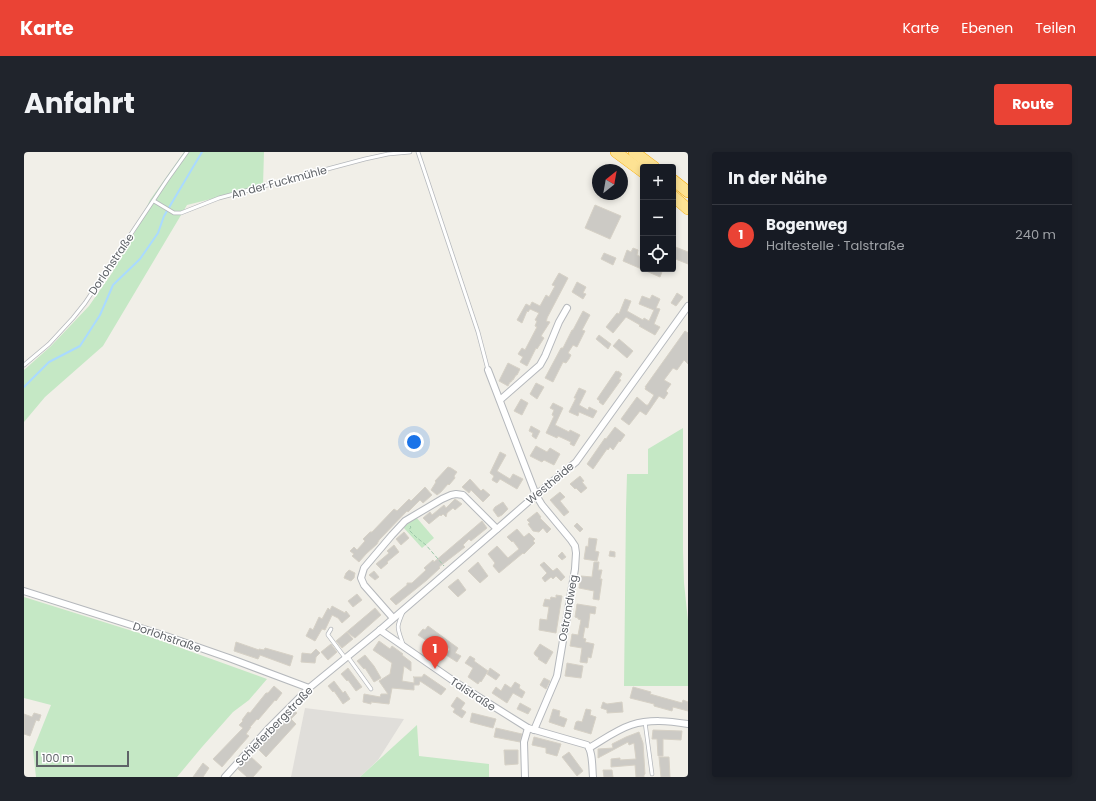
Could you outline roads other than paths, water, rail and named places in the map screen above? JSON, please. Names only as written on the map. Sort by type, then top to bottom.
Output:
[{"type":"highway","points":[[616,152],[640,170]]},
{"type":"highway","points":[[634,152],[650,164]]},
{"type":"highway","points":[[676,182],[688,192]]},
{"type":"highway","points":[[676,198],[688,208]]},
{"type":"street","name":"Westheide","points":[[380,630],[576,462],[688,306]]},
{"type":"street","points":[[500,400],[540,365],[559,322],[567,308]]},
{"type":"street","points":[[488,370],[536,495]]},
{"type":"street","points":[[393,618],[364,585],[362,576],[364,568],[405,521],[442,498],[456,494],[462,495],[497,529]]},
{"type":"street","name":"Ostrandweg","points":[[531,729],[557,676],[575,569],[576,553],[575,546],[571,540],[542,505],[536,495]]},
{"type":"street","name":"Dorlohstraße","points":[[24,591],[166,636],[309,688]]},
{"type":"street","name":"Talstraße","points":[[380,630],[458,684],[531,729],[586,745],[589,748]]},
{"type":"street","name":"Schieferbergstraße","points":[[225,777],[269,728],[309,688],[380,630]]},
{"type":"street","points":[[593,777],[591,753],[589,748],[621,730],[632,725],[645,722],[662,721],[688,724]]},
{"type":"street","points":[[525,777],[524,742],[531,729]]},
{"type":"lane","name":"Dorlohstraße","points":[[24,365],[48,344],[86,303],[187,152]]},
{"type":"lane","name":"An der Fuckmühle","points":[[154,200],[171,212],[181,213],[219,198],[365,159],[388,154],[410,152]]},
{"type":"lane","points":[[418,152],[478,332],[488,370]]},
{"type":"lane","points":[[403,646],[398,625],[405,608]]},
{"type":"lane","points":[[331,629],[328,636],[371,689]]},
{"type":"lane","points":[[645,722],[652,774]]},
{"type":"waterway","points":[[24,387],[49,362],[80,346],[100,315],[113,285],[140,259],[158,233],[164,216],[202,152]]},
{"type":"place","name":"Bogenweg","points":[[435,669]]}]
